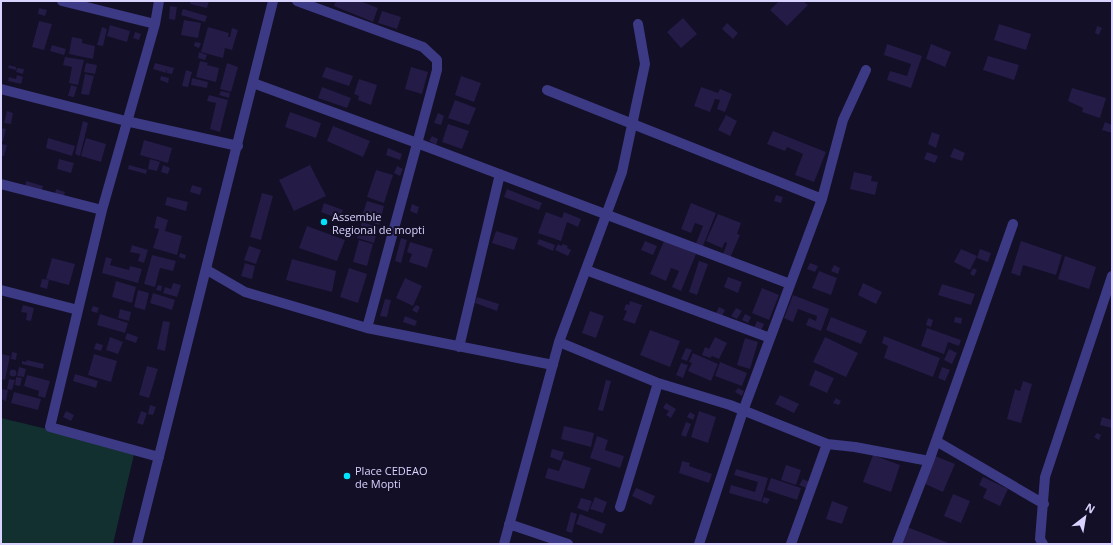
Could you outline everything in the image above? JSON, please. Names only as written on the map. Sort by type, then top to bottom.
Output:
[{"type":"street","points":[[62,1],[155,24]]},
{"type":"street","points":[[159,1],[155,24],[126,121],[102,210],[50,427],[159,457]]},
{"type":"street","points":[[138,544],[274,1]]},
{"type":"street","points":[[297,1],[424,47],[437,60],[437,70],[367,328]]},
{"type":"street","points":[[504,544],[554,365],[559,342],[622,172],[645,64],[638,24]]},
{"type":"street","points":[[699,544],[744,411],[822,198],[842,120],[866,70]]},
{"type":"street","points":[[253,83],[500,174],[790,284]]},
{"type":"street","points":[[1,89],[126,121],[238,146]]},
{"type":"street","points":[[547,90],[822,198]]},
{"type":"street","points":[[459,347],[500,174]]},
{"type":"street","points":[[1,184],[102,210]]},
{"type":"street","points":[[897,544],[929,461],[1013,224]]},
{"type":"street","points":[[207,270],[244,292],[367,328],[554,365]]},
{"type":"street","points":[[586,270],[770,338]]},
{"type":"street","points":[[1044,544],[1040,539],[1045,477],[1112,276]]},
{"type":"street","points":[[1,290],[78,310]]},
{"type":"street","points":[[559,342],[658,384],[730,405],[827,444],[855,447],[929,461]]},
{"type":"street","points":[[620,507],[658,384]]},
{"type":"street","points":[[936,441],[1044,504]]},
{"type":"street","points":[[791,544],[827,444]]},
{"type":"street","points":[[509,524],[568,544]]},
{"type":"green space","points":[[1,418],[135,450],[113,544],[1,544]]},
{"type":"building","points":[[191,1],[209,1],[207,8],[190,4]]},
{"type":"building","points":[[336,1],[360,1],[378,8],[373,22],[334,6]]},
{"type":"building","points":[[779,1],[803,1],[808,5],[787,26],[770,10]]},
{"type":"building","points":[[170,6],[177,7],[175,20],[169,19]]},
{"type":"building","points":[[39,8],[47,10],[45,16],[38,14]]},
{"type":"building","points":[[183,9],[207,16],[205,22],[181,15]]},
{"type":"building","points":[[382,11],[401,17],[397,29],[378,23]]},
{"type":"building","points":[[683,18],[697,34],[681,48],[667,32]]},
{"type":"building","points":[[184,20],[201,23],[198,38],[181,35]]},
{"type":"building","points":[[39,21],[52,24],[44,50],[32,47]]},
{"type":"building","points":[[727,23],[738,33],[733,39],[722,29]]},
{"type":"building","points":[[999,24],[1031,34],[1026,50],[994,40]]},
{"type":"building","points":[[110,25],[130,31],[127,42],[107,36]]},
{"type":"building","points":[[1097,26],[1102,28],[1099,35],[1095,33]]},
{"type":"building","points":[[102,27],[107,29],[103,46],[97,45]]},
{"type":"building","points":[[208,27],[229,33],[228,37],[230,37],[232,28],[238,30],[232,50],[225,48],[223,58],[201,52]]},
{"type":"building","points":[[135,32],[141,34],[139,40],[133,38]]},
{"type":"building","points":[[72,37],[82,39],[82,43],[95,46],[93,59],[69,54]]},
{"type":"building","points":[[195,42],[201,43],[199,48],[194,46]]},
{"type":"building","points":[[887,44],[922,56],[911,88],[887,80],[890,71],[907,76],[911,64],[884,55]]},
{"type":"building","points":[[931,44],[951,52],[945,67],[926,59]]},
{"type":"building","points":[[52,45],[66,49],[64,55],[50,51]]},
{"type":"building","points":[[199,52],[207,55],[205,60],[198,58]]},
{"type":"building","points":[[988,56],[1019,65],[1014,80],[983,70]]},
{"type":"building","points":[[65,57],[84,60],[78,85],[69,83],[72,67],[63,65]]},
{"type":"building","points":[[200,61],[208,63],[207,65],[219,68],[216,82],[196,77]]},
{"type":"building","points":[[86,63],[97,65],[95,74],[84,72]]},
{"type":"building","points":[[155,63],[174,68],[172,74],[167,73],[167,69],[166,73],[153,69]]},
{"type":"building","points":[[227,63],[238,67],[231,92],[220,89]]},
{"type":"building","points":[[9,65],[16,67],[16,70],[8,68]]},
{"type":"building","points":[[326,67],[353,76],[349,86],[322,77]]},
{"type":"building","points":[[411,67],[428,72],[422,94],[405,89]]},
{"type":"building","points":[[17,68],[24,69],[23,74],[16,72]]},
{"type":"building","points":[[186,70],[192,72],[188,87],[182,86]]},
{"type":"building","points":[[85,74],[94,76],[89,95],[81,94]]},
{"type":"building","points":[[17,75],[23,77],[21,84],[8,81],[9,77],[16,79]]},
{"type":"building","points":[[161,76],[169,78],[168,83],[160,80]]},
{"type":"building","points":[[461,76],[481,83],[474,102],[455,95]]},
{"type":"building","points":[[192,78],[208,82],[207,88],[191,85]]},
{"type":"building","points":[[359,79],[377,85],[371,105],[358,100],[359,96],[354,94]]},
{"type":"building","points":[[71,85],[77,87],[74,97],[68,96]]},
{"type":"building","points":[[322,87],[351,98],[347,108],[318,98]]},
{"type":"building","points":[[701,87],[718,93],[720,89],[732,94],[725,112],[717,109],[720,100],[715,99],[710,112],[694,106]]},
{"type":"building","points":[[1072,88],[1106,98],[1100,118],[1082,112],[1083,108],[1068,101]]},
{"type":"building","points":[[221,91],[230,93],[229,98],[219,95]]},
{"type":"building","points":[[209,95],[228,100],[220,132],[210,129],[216,103],[207,101]]},
{"type":"building","points":[[455,100],[476,108],[469,125],[448,118]]},
{"type":"building","points":[[7,111],[13,113],[11,124],[4,123]]},
{"type":"building","points":[[290,112],[321,123],[316,138],[285,127]]},
{"type":"building","points":[[438,113],[444,116],[441,125],[434,123]]},
{"type":"building","points":[[726,115],[737,121],[730,136],[718,130]]},
{"type":"building","points":[[83,121],[88,123],[80,156],[75,154]]},
{"type":"building","points":[[1105,122],[1112,125],[1112,133],[1102,130]]},
{"type":"building","points":[[448,124],[469,131],[462,149],[442,142]]},
{"type":"building","points":[[333,126],[370,141],[363,157],[327,141]]},
{"type":"building","points":[[1,128],[6,129],[3,141],[1,141]]},
{"type":"building","points":[[773,131],[826,152],[814,182],[795,175],[803,154],[787,147],[785,151],[767,144]]},
{"type":"building","points":[[932,132],[940,135],[936,148],[928,144]]},
{"type":"building","points":[[432,136],[438,139],[436,145],[429,141]]},
{"type":"building","points":[[48,138],[75,146],[72,156],[46,148]]},
{"type":"building","points":[[86,138],[106,144],[101,162],[81,156]]},
{"type":"building","points":[[144,140],[172,148],[168,163],[140,155]]},
{"type":"building","points":[[1,144],[7,145],[4,156],[1,156]]},
{"type":"building","points":[[388,148],[402,154],[400,160],[386,155]]},
{"type":"building","points":[[954,148],[965,153],[962,161],[950,157]]},
{"type":"building","points":[[927,152],[938,156],[935,163],[924,159]]},
{"type":"building","points":[[59,159],[74,163],[71,173],[57,169]]},
{"type":"building","points":[[150,159],[160,162],[157,171],[148,169]]},
{"type":"building","points":[[129,165],[147,170],[146,174],[128,169]]},
{"type":"building","points":[[163,165],[170,168],[168,174],[161,172]]},
{"type":"building","points":[[310,165],[326,196],[294,211],[279,180]]},
{"type":"building","points":[[397,166],[403,169],[400,176],[394,173]]},
{"type":"building","points":[[376,170],[393,175],[384,203],[367,197]]},
{"type":"building","points":[[854,172],[872,176],[871,181],[878,182],[875,195],[850,189]]},
{"type":"building","points":[[26,181],[43,186],[41,192],[25,188]]},
{"type":"building","points":[[192,185],[202,188],[200,195],[190,192]]},
{"type":"building","points":[[56,189],[65,192],[64,196],[55,194]]},
{"type":"building","points":[[507,189],[542,203],[539,210],[504,197]]},
{"type":"building","points":[[262,193],[273,196],[261,240],[250,237]]},
{"type":"building","points":[[776,195],[783,197],[781,203],[774,201]]},
{"type":"building","points":[[167,197],[188,202],[186,211],[165,205]]},
{"type":"building","points":[[367,201],[384,206],[379,225],[361,219]]},
{"type":"building","points":[[324,203],[343,210],[339,219],[321,212]]},
{"type":"building","points":[[691,203],[716,213],[703,246],[696,243],[703,226],[695,223],[691,233],[681,229]]},
{"type":"building","points":[[412,204],[419,207],[417,214],[410,211]]},
{"type":"building","points":[[546,212],[562,218],[564,212],[581,219],[578,227],[567,222],[561,241],[538,233]]},
{"type":"building","points":[[718,214],[741,223],[737,234],[740,235],[730,258],[723,254],[727,243],[725,242],[722,248],[706,241]]},
{"type":"building","points":[[157,216],[168,220],[165,231],[182,236],[177,255],[153,248],[159,229],[154,228]]},
{"type":"building","points":[[362,222],[378,227],[374,243],[357,238]]},
{"type":"building","points":[[307,226],[345,240],[337,261],[299,248]]},
{"type":"building","points":[[496,231],[518,238],[514,250],[492,243]]},
{"type":"building","points":[[401,238],[407,240],[401,263],[395,261]]},
{"type":"building","points":[[539,239],[555,245],[553,251],[537,244]]},
{"type":"building","points":[[359,240],[373,244],[367,266],[353,262]]},
{"type":"building","points":[[645,241],[657,246],[653,255],[641,250]]},
{"type":"building","points":[[664,241],[696,254],[681,291],[672,287],[679,271],[671,268],[666,281],[650,274]]},
{"type":"building","points":[[1021,241],[1062,255],[1056,275],[1023,265],[1020,276],[1011,273]]},
{"type":"building","points":[[410,242],[433,249],[427,268],[409,262],[412,254],[407,252]]},
{"type":"building","points":[[558,244],[561,246],[563,244],[568,246],[567,248],[571,250],[568,256],[555,250]]},
{"type":"building","points":[[132,245],[148,250],[144,263],[138,261],[140,254],[130,252]]},
{"type":"building","points":[[249,246],[261,250],[256,264],[244,260]]},
{"type":"building","points":[[961,249],[977,256],[970,270],[954,262]]},
{"type":"building","points":[[980,249],[991,253],[988,262],[977,258]]},
{"type":"building","points":[[180,253],[186,255],[185,259],[179,257]]},
{"type":"building","points":[[152,255],[176,261],[173,271],[160,268],[155,287],[144,284]]},
{"type":"building","points":[[1065,256],[1096,267],[1089,289],[1058,279]]},
{"type":"building","points":[[106,257],[112,259],[110,265],[129,270],[130,266],[142,269],[138,283],[102,273]]},
{"type":"building","points":[[52,258],[75,264],[69,285],[46,279]]},
{"type":"building","points":[[292,259],[336,271],[332,292],[286,280]]},
{"type":"building","points":[[699,261],[708,264],[697,295],[689,292]]},
{"type":"building","points":[[245,263],[255,266],[252,279],[241,276]]},
{"type":"building","points":[[810,263],[818,266],[815,272],[807,269]]},
{"type":"building","points":[[834,265],[840,268],[838,274],[831,271]]},
{"type":"building","points":[[349,268],[367,274],[358,303],[340,297]]},
{"type":"building","points":[[973,268],[977,270],[974,276],[970,274]]},
{"type":"building","points":[[819,271],[837,278],[831,295],[812,288]]},
{"type":"building","points":[[728,277],[742,282],[738,293],[724,287]]},
{"type":"building","points":[[405,278],[422,286],[413,306],[396,298]]},
{"type":"building","points":[[42,279],[49,280],[47,289],[40,287]]},
{"type":"building","points":[[116,281],[136,287],[132,303],[112,297]]},
{"type":"building","points":[[173,283],[181,285],[177,297],[163,293],[165,287],[171,289]]},
{"type":"building","points":[[863,283],[882,292],[876,304],[858,295]]},
{"type":"building","points":[[942,284],[975,294],[971,305],[938,295]]},
{"type":"building","points":[[158,285],[162,286],[161,291],[156,290]]},
{"type":"building","points":[[762,288],[779,295],[769,320],[752,313]]},
{"type":"building","points":[[138,290],[149,293],[145,310],[134,307]]},
{"type":"building","points":[[153,293],[175,300],[172,310],[150,303]]},
{"type":"building","points":[[793,295],[829,309],[821,331],[806,325],[809,318],[816,321],[817,316],[798,309],[793,322],[784,318]]},
{"type":"building","points":[[477,297],[499,304],[497,311],[475,303]]},
{"type":"building","points":[[385,299],[391,300],[387,317],[380,316]]},
{"type":"building","points":[[630,301],[642,305],[635,324],[623,320],[627,311],[624,310],[626,304],[629,305]]},
{"type":"building","points":[[23,305],[34,308],[31,321],[26,320],[27,313],[21,312]]},
{"type":"building","points":[[416,305],[420,307],[417,313],[412,310]]},
{"type":"building","points":[[93,306],[99,308],[97,313],[91,311]]},
{"type":"building","points":[[719,307],[725,310],[722,316],[716,313]]},
{"type":"building","points":[[736,308],[742,311],[737,319],[731,316]]},
{"type":"building","points":[[120,309],[131,312],[129,321],[118,318]]},
{"type":"building","points":[[590,311],[604,316],[596,338],[582,333]]},
{"type":"building","points":[[100,314],[128,323],[125,333],[97,325]]},
{"type":"building","points":[[745,314],[751,317],[748,323],[742,320]]},
{"type":"building","points":[[405,316],[417,321],[415,326],[403,322]]},
{"type":"building","points":[[831,317],[867,331],[861,344],[826,330]]},
{"type":"building","points":[[955,317],[962,318],[961,324],[954,322]]},
{"type":"building","points":[[928,318],[933,320],[931,327],[926,325]]},
{"type":"building","points":[[163,321],[170,322],[165,351],[157,349]]},
{"type":"building","points":[[757,321],[764,324],[761,331],[754,328]]},
{"type":"building","points":[[927,328],[961,340],[959,346],[948,342],[944,354],[921,346]]},
{"type":"building","points":[[650,330],[680,341],[670,367],[640,355]]},
{"type":"building","points":[[127,333],[138,337],[136,343],[125,339]]},
{"type":"building","points":[[884,336],[940,358],[933,377],[884,358],[888,346],[882,343]]},
{"type":"building","points":[[110,337],[123,342],[118,354],[106,350]]},
{"type":"building","points":[[715,337],[727,343],[719,359],[712,356],[710,358],[702,355],[705,347],[709,349]]},
{"type":"building","points":[[825,337],[858,353],[846,377],[813,362]]},
{"type":"building","points":[[745,338],[758,342],[750,369],[737,365]]},
{"type":"building","points":[[96,343],[103,345],[101,351],[94,349]]},
{"type":"building","points":[[686,348],[692,350],[687,361],[681,359]]},
{"type":"building","points":[[949,349],[957,353],[952,364],[944,360]]},
{"type":"building","points":[[12,352],[17,353],[16,360],[11,359]]},
{"type":"building","points":[[693,353],[718,364],[711,381],[688,371],[692,363],[689,362]]},
{"type":"building","points":[[1,354],[10,356],[5,380],[1,379]]},
{"type":"building","points":[[94,354],[117,361],[111,382],[88,375]]},
{"type":"building","points":[[27,360],[44,364],[43,369],[22,364],[22,361],[26,362]]},
{"type":"building","points":[[720,362],[747,373],[742,386],[715,376]]},
{"type":"building","points":[[681,363],[688,365],[683,378],[676,375]]},
{"type":"building","points":[[147,366],[158,369],[149,398],[139,395]]},
{"type":"building","points":[[19,367],[26,369],[24,377],[17,376]]},
{"type":"building","points":[[942,367],[950,370],[945,381],[938,378]]},
{"type":"building","points":[[13,370],[16,373],[13,376],[10,373]]},
{"type":"building","points":[[815,370],[834,378],[827,393],[809,385]]},
{"type":"building","points":[[75,374],[98,381],[96,388],[73,381]]},
{"type":"building","points":[[27,375],[50,381],[45,398],[38,396],[39,391],[24,386]]},
{"type":"building","points":[[16,377],[22,378],[20,386],[15,385]]},
{"type":"building","points":[[9,379],[15,380],[12,390],[7,389]]},
{"type":"building","points":[[606,380],[611,381],[603,411],[598,410]]},
{"type":"building","points":[[1023,381],[1032,384],[1021,423],[1007,419],[1015,389],[1020,391]]},
{"type":"building","points":[[738,388],[744,391],[742,396],[735,392]]},
{"type":"building","points":[[1,389],[8,390],[6,401],[1,399]]},
{"type":"building","points":[[14,392],[41,399],[38,410],[11,403]]},
{"type":"building","points":[[780,395],[799,404],[794,413],[775,404]]},
{"type":"building","points":[[836,398],[841,401],[839,405],[833,403]]},
{"type":"building","points":[[666,403],[676,409],[671,418],[666,415],[669,411],[663,408]]},
{"type":"building","points":[[150,405],[156,407],[153,415],[148,414]]},
{"type":"building","points":[[66,411],[74,415],[71,421],[63,417]]},
{"type":"building","points":[[141,411],[147,413],[143,425],[137,423]]},
{"type":"building","points":[[699,411],[716,417],[708,443],[691,437]]},
{"type":"building","points":[[690,412],[695,415],[693,420],[687,417]]},
{"type":"building","points":[[1102,417],[1112,420],[1112,428],[1100,425]]},
{"type":"building","points":[[686,422],[691,424],[686,437],[681,435]]},
{"type":"building","points":[[564,426],[594,433],[591,447],[561,439]]},
{"type":"building","points":[[1097,433],[1101,435],[1099,440],[1094,437]]},
{"type":"building","points":[[597,436],[608,440],[605,450],[624,456],[620,468],[590,458]]},
{"type":"building","points":[[552,449],[564,452],[561,461],[550,457]]},
{"type":"building","points":[[873,455],[900,465],[891,492],[863,482]]},
{"type":"building","points":[[935,456],[955,464],[943,492],[923,483]]},
{"type":"building","points":[[563,459],[591,468],[584,489],[545,478],[548,468],[559,471]]},
{"type":"building","points":[[682,461],[690,463],[689,466],[712,474],[709,483],[679,473]]},
{"type":"building","points":[[786,465],[801,470],[796,485],[781,480]]},
{"type":"building","points":[[736,469],[768,478],[761,502],[729,493],[731,485],[755,492],[758,482],[734,475]]},
{"type":"building","points":[[983,477],[1008,489],[1000,506],[983,498],[987,489],[979,485]]},
{"type":"building","points":[[771,478],[801,488],[797,500],[767,490]]},
{"type":"building","points":[[803,479],[809,482],[806,488],[799,485]]},
{"type":"building","points":[[636,488],[655,496],[651,505],[632,496]]},
{"type":"building","points":[[953,494],[970,501],[961,523],[944,516]]},
{"type":"building","points":[[595,497],[607,502],[603,513],[590,509]]},
{"type":"building","points":[[764,497],[770,499],[767,504],[762,502]]},
{"type":"building","points":[[581,498],[592,501],[588,512],[577,508]]},
{"type":"building","points":[[832,501],[848,507],[842,524],[826,519]]},
{"type":"building","points":[[571,512],[577,514],[572,533],[566,531]]},
{"type":"building","points":[[580,514],[606,524],[602,534],[576,524]]},
{"type":"building","points":[[907,527],[951,544],[901,544]]},
{"type":"place","name":"Assemble Regional de mopti","points":[[324,222]]},
{"type":"place","name":"Place CEDEAO de Mopti","points":[[347,476]]}]
